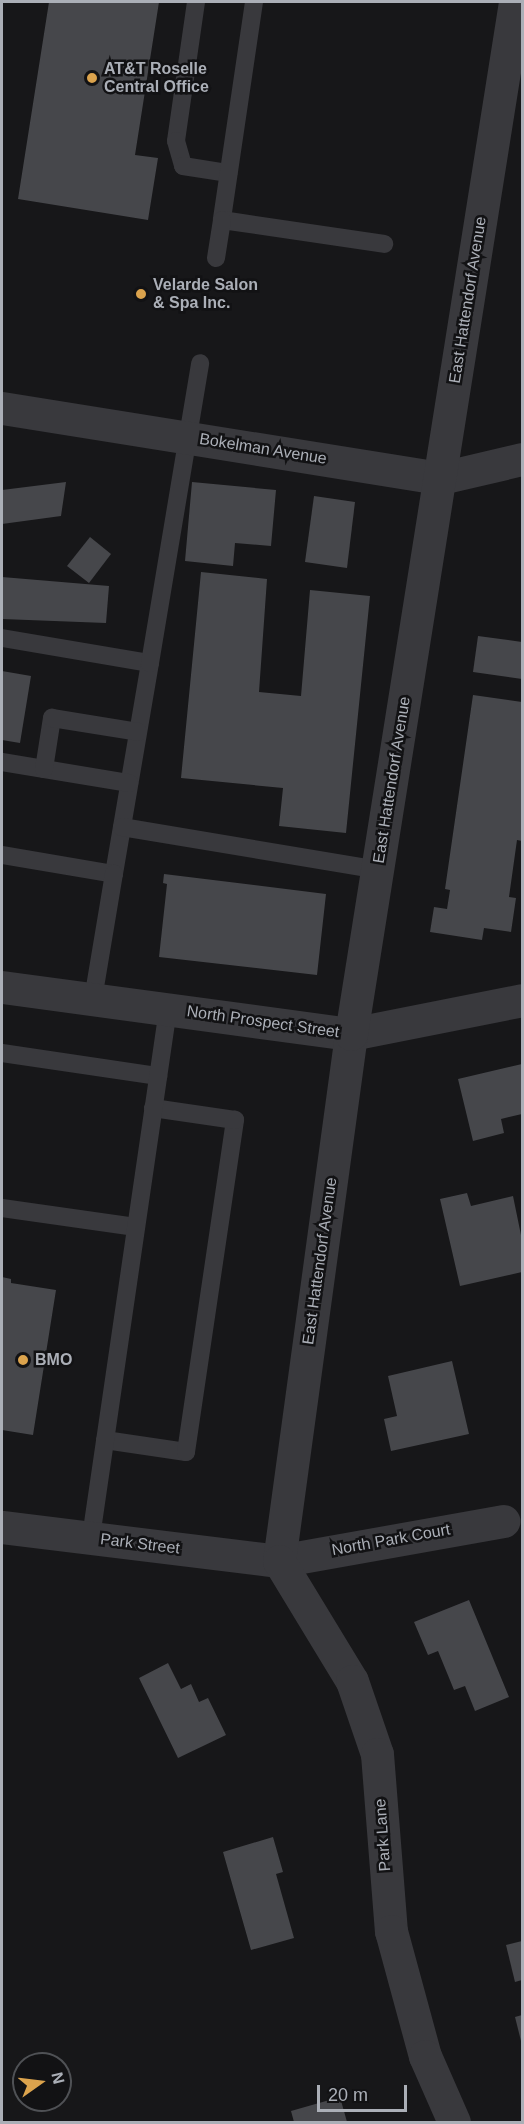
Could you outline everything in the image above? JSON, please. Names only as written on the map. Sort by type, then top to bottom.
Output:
[{"type":"street","name":"East Hattendorf Avenue","points":[[279,1560],[351,1034],[515,2]]},
{"type":"street","name":"Bokelman Avenue","points":[[2,408],[441,478],[522,459]]},
{"type":"street","name":"North Prospect Street","points":[[2,987],[351,1034],[522,1000]]},
{"type":"street","name":"North Park Court","points":[[279,1560],[503,1521]]},
{"type":"street","name":"Park Street","points":[[2,1527],[279,1560]]},
{"type":"street","name":"Park Lane","points":[[279,1560],[351,1681],[377,1754],[391,1931],[425,2056],[454,2122]]},
{"type":"lane","points":[[196,2],[176,141],[183,166],[228,173]]},
{"type":"lane","points":[[216,258],[254,2]]},
{"type":"lane","points":[[222,220],[384,244]]},
{"type":"lane","points":[[93,999],[200,363]]},
{"type":"lane","points":[[2,638],[150,663]]},
{"type":"lane","points":[[44,769],[52,718],[138,732]]},
{"type":"lane","points":[[2,762],[129,783]]},
{"type":"lane","points":[[122,827],[378,870]]},
{"type":"lane","points":[[2,855],[114,874]]},
{"type":"lane","points":[[91,1538],[168,1009]]},
{"type":"lane","points":[[2,1053],[158,1076]]},
{"type":"lane","points":[[105,1440],[186,1452],[235,1120],[153,1108]]},
{"type":"lane","points":[[2,1208],[136,1227]]},
{"type":"building","name":"AT&T Roselle Central Office","points":[[49,2],[159,2],[135,155],[158,158],[148,220],[18,199]]},
{"type":"building","points":[[66,482],[61,516],[2,524],[2,490]]},
{"type":"building","points":[[192,482],[276,490],[271,546],[235,543],[233,566],[185,561]]},
{"type":"building","points":[[314,496],[355,502],[347,568],[305,562]]},
{"type":"building","points":[[90,537],[111,554],[89,583],[67,566]]},
{"type":"building","points":[[201,572],[267,579],[259,692],[301,696],[310,590],[370,596],[346,833],[279,826],[283,788],[181,778]]},
{"type":"building","points":[[2,577],[109,586],[106,623],[2,619]]},
{"type":"building","points":[[478,636],[522,642],[522,679],[473,672]]},
{"type":"building","points":[[2,671],[31,676],[20,743],[2,740]]},
{"type":"building","points":[[473,695],[522,702],[522,841],[517,840],[509,897],[516,898],[511,932],[484,928],[482,940],[430,932],[434,907],[447,909],[450,890],[445,889]]},
{"type":"building","points":[[164,874],[326,894],[317,975],[159,957],[167,884],[163,883]]},
{"type":"building","points":[[522,1064],[522,1114],[501,1119],[504,1133],[473,1141],[458,1079]]},
{"type":"building","points":[[467,1193],[471,1206],[513,1196],[522,1240],[522,1272],[460,1286],[440,1199]]},
{"type":"building","name":"BMO","points":[[2,1277],[11,1279],[11,1283],[56,1290],[33,1435],[2,1430]]},
{"type":"building","points":[[452,1361],[469,1434],[391,1451],[384,1419],[397,1416],[388,1376]]},
{"type":"building","points":[[469,1600],[509,1697],[475,1711],[465,1686],[454,1690],[438,1651],[428,1655],[414,1622]]},
{"type":"building","points":[[168,1663],[181,1689],[191,1684],[199,1702],[208,1698],[226,1735],[178,1758],[139,1678]]},
{"type":"building","points":[[273,1837],[283,1872],[276,1874],[294,1938],[251,1950],[223,1852]]},
{"type":"building","points":[[522,1941],[522,1980],[515,1982],[506,1945]]},
{"type":"building","points":[[522,2015],[522,2045],[515,2017]]},
{"type":"building","points":[[340,2097],[347,2122],[294,2122],[291,2111]]},
{"type":"place","name":"AT&T Roselle Central Office","points":[[92,78]]},
{"type":"place","name":"Velarde Salon & Spa Inc.","points":[[141,294]]},
{"type":"place","name":"BMO","points":[[23,1360]]}]
